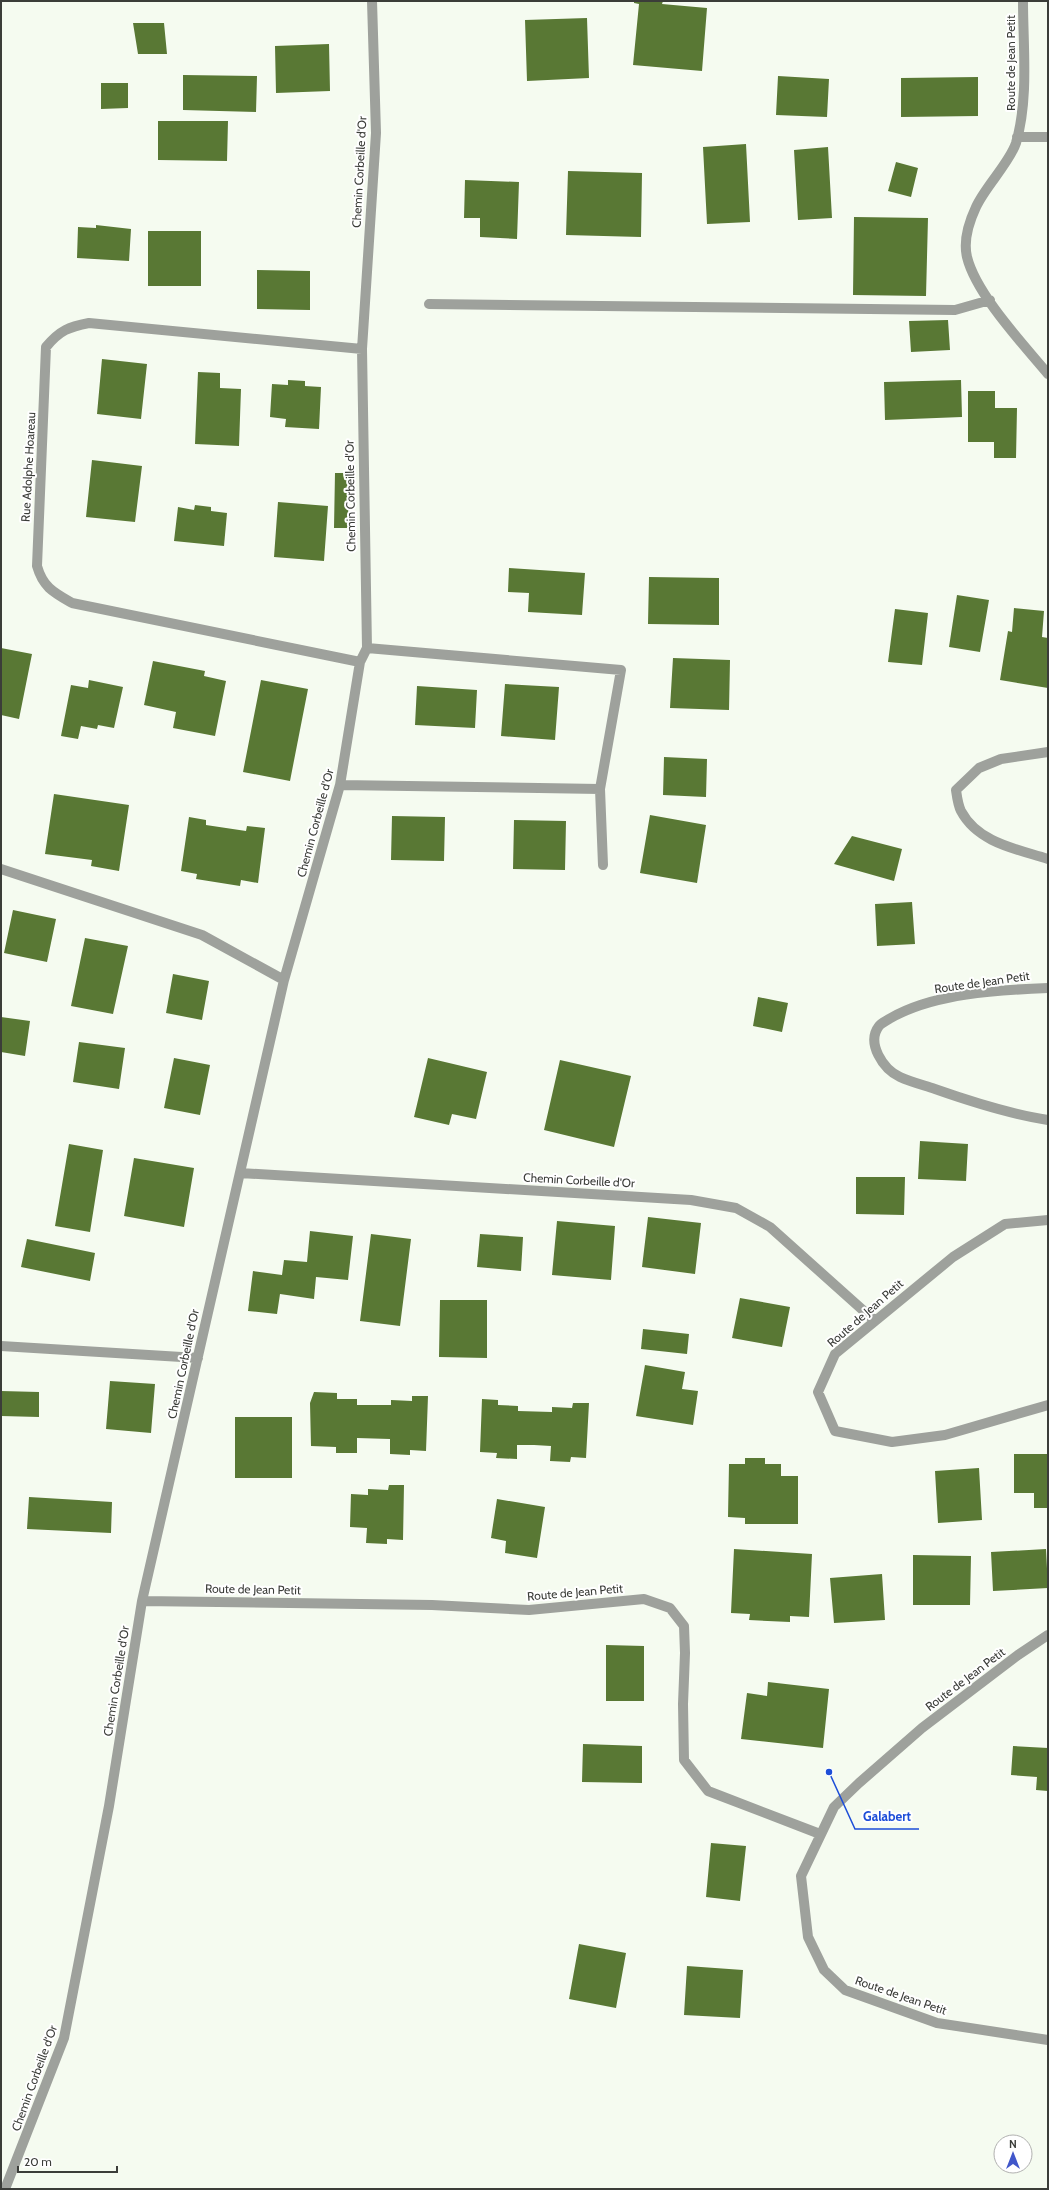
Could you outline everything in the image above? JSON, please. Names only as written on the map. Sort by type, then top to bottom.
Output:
[{"type":"street","name":"Chemin Corbeille d'Or","points":[[5,2189],[64,2038],[109,1806],[142,1601],[284,980],[340,784],[360,662],[367,648],[362,349],[376,133],[372,1]]},
{"type":"street","name":"Route de Jean Petit","points":[[1023,1],[1023,116],[1015,145],[977,206],[967,229],[967,257],[980,286],[1048,374]]},
{"type":"street","points":[[1017,136],[1048,138]]},
{"type":"street","points":[[429,304],[955,310],[990,300]]},
{"type":"street","name":"Rue Adolphe Hoareau","points":[[360,662],[72,603],[53,592],[41,580],[37,566],[46,347],[55,337],[70,326],[89,323],[362,349]]},
{"type":"street","points":[[367,648],[621,670],[600,789],[603,865]]},
{"type":"street","points":[[1048,752],[1002,759],[979,768],[956,790],[961,810],[971,826],[984,837],[1048,859]]},
{"type":"street","points":[[340,784],[600,789]]},
{"type":"street","points":[[1,869],[202,935],[284,980]]},
{"type":"street","name":"Route de Jean Petit","points":[[1048,988],[987,992],[923,1004],[908,1009],[880,1025],[874,1038],[876,1052],[887,1066],[899,1077],[980,1105],[1048,1120]]},
{"type":"street","name":"Chemin Corbeille d'Or","points":[[240,1173],[691,1200],[736,1208],[770,1227],[875,1321]]},
{"type":"street","name":"Route de Jean Petit","points":[[1048,1220],[1005,1224],[953,1257],[835,1354],[818,1392],[835,1431],[892,1442],[945,1435],[1048,1405]]},
{"type":"street","points":[[1,1346],[198,1358]]},
{"type":"street","name":"Route de Jean Petit","points":[[142,1601],[432,1605],[529,1610],[644,1599],[670,1608],[684,1626],[684,1760],[708,1791],[820,1834]]},
{"type":"street","name":"Route de Jean Petit","points":[[1048,1635],[1018,1655],[922,1728],[834,1807],[800,1876],[808,1937],[824,1970],[845,1990],[937,2024],[1048,2040]]},
{"type":"building","points":[[634,1],[663,1],[662,4],[707,8],[702,71],[633,65],[639,4],[634,3]]},
{"type":"building","points":[[587,18],[589,78],[527,81],[525,20]]},
{"type":"building","points":[[133,23],[164,23],[167,54],[138,54]]},
{"type":"building","points":[[329,44],[330,91],[276,93],[275,46]]},
{"type":"building","points":[[183,75],[257,76],[256,112],[183,110]]},
{"type":"building","points":[[778,76],[829,79],[827,117],[776,115]]},
{"type":"building","points":[[978,77],[978,116],[901,117],[901,78]]},
{"type":"building","points":[[101,83],[128,83],[128,108],[101,109]]},
{"type":"building","points":[[158,121],[228,121],[227,161],[158,160]]},
{"type":"building","points":[[746,144],[750,222],[707,224],[703,147]]},
{"type":"building","points":[[828,147],[832,218],[798,220],[794,150]]},
{"type":"building","points":[[896,162],[918,168],[911,197],[888,191]]},
{"type":"building","points":[[568,171],[642,173],[641,237],[566,235]]},
{"type":"building","points":[[465,180],[519,182],[517,239],[480,237],[480,218],[464,218]]},
{"type":"building","points":[[854,217],[928,218],[926,296],[853,295]]},
{"type":"building","points":[[96,225],[131,229],[129,261],[77,258],[78,227],[96,228]]},
{"type":"building","points":[[148,231],[201,231],[201,286],[148,286]]},
{"type":"building","points":[[257,270],[310,271],[310,310],[257,309]]},
{"type":"building","points":[[948,320],[950,350],[911,352],[909,321]]},
{"type":"building","points":[[102,359],[147,364],[141,419],[97,414]]},
{"type":"building","points":[[198,372],[220,373],[220,388],[241,389],[239,446],[195,444]]},
{"type":"building","points":[[288,380],[305,381],[305,386],[321,387],[319,429],[285,427],[286,419],[270,417],[272,384],[288,385]]},
{"type":"building","points":[[961,380],[962,417],[885,420],[884,382]]},
{"type":"building","points":[[968,391],[995,391],[995,408],[1017,408],[1016,458],[994,458],[994,442],[968,442]]},
{"type":"building","points":[[92,460],[142,466],[135,522],[86,517]]},
{"type":"building","points":[[335,473],[349,473],[348,528],[334,528]]},
{"type":"building","points":[[278,502],[328,506],[324,561],[274,557]]},
{"type":"building","points":[[195,505],[211,507],[211,511],[227,513],[224,546],[174,541],[178,507],[194,510]]},
{"type":"building","points":[[509,568],[585,573],[582,615],[528,612],[529,593],[508,592]]},
{"type":"building","points":[[649,577],[719,578],[719,625],[648,624]]},
{"type":"building","points":[[957,595],[989,600],[980,652],[949,647]]},
{"type":"building","points":[[1014,608],[1044,611],[1042,637],[1048,638],[1048,688],[1000,680],[1008,631],[1012,632]]},
{"type":"building","points":[[895,609],[928,613],[922,665],[888,662]]},
{"type":"building","points":[[1,648],[32,654],[19,719],[1,715]]},
{"type":"building","points":[[673,658],[730,660],[729,710],[670,708]]},
{"type":"building","points":[[153,661],[205,671],[204,676],[226,681],[215,736],[173,728],[176,712],[144,705]]},
{"type":"building","points":[[89,680],[123,687],[114,728],[98,725],[97,729],[81,726],[78,739],[61,736],[71,685],[88,688]]},
{"type":"building","points":[[261,680],[308,689],[290,781],[243,772]]},
{"type":"building","points":[[505,684],[559,687],[555,740],[501,736]]},
{"type":"building","points":[[417,686],[477,690],[475,728],[415,725]]},
{"type":"building","points":[[664,757],[707,759],[706,797],[663,795]]},
{"type":"building","points":[[54,794],[129,805],[119,871],[91,866],[92,860],[45,854]]},
{"type":"building","points":[[650,815],[706,825],[697,883],[640,873]]},
{"type":"building","points":[[392,816],[445,817],[444,861],[391,860]]},
{"type":"building","points":[[189,817],[206,820],[206,825],[246,831],[247,826],[265,828],[258,883],[241,880],[240,886],[196,879],[197,874],[181,871]]},
{"type":"building","points":[[514,820],[566,821],[565,870],[513,869]]},
{"type":"building","points":[[852,836],[902,849],[894,881],[834,864]]},
{"type":"building","points":[[912,902],[915,944],[877,946],[875,904]]},
{"type":"building","points":[[13,910],[56,919],[47,962],[4,953]]},
{"type":"building","points":[[85,938],[128,946],[113,1014],[71,1006]]},
{"type":"building","points":[[173,974],[209,981],[202,1020],[166,1013]]},
{"type":"building","points":[[758,997],[788,1003],[782,1032],[753,1026]]},
{"type":"building","points":[[1,1017],[30,1021],[25,1056],[1,1052]]},
{"type":"building","points":[[79,1042],[125,1048],[119,1089],[73,1082]]},
{"type":"building","points":[[174,1058],[210,1065],[200,1115],[164,1108]]},
{"type":"building","points":[[428,1058],[487,1072],[476,1119],[452,1114],[449,1125],[414,1117]]},
{"type":"building","points":[[560,1060],[631,1076],[614,1147],[544,1130]]},
{"type":"building","points":[[920,1141],[968,1144],[966,1181],[918,1179]]},
{"type":"building","points":[[69,1144],[103,1150],[90,1232],[55,1226]]},
{"type":"building","points":[[134,1158],[194,1168],[184,1227],[124,1216]]},
{"type":"building","points":[[856,1177],[905,1177],[904,1215],[856,1214]]},
{"type":"building","points":[[648,1217],[701,1223],[695,1274],[642,1267]]},
{"type":"building","points":[[557,1221],[615,1226],[611,1280],[552,1275]]},
{"type":"building","points":[[310,1231],[353,1236],[348,1280],[316,1277],[314,1299],[280,1294],[277,1314],[248,1311],[253,1271],[282,1275],[284,1260],[307,1262]]},
{"type":"building","points":[[371,1234],[411,1239],[400,1326],[360,1321]]},
{"type":"building","points":[[480,1234],[523,1237],[521,1271],[477,1267]]},
{"type":"building","points":[[27,1239],[95,1253],[90,1281],[21,1267]]},
{"type":"building","points":[[740,1298],[790,1307],[782,1347],[732,1338]]},
{"type":"building","points":[[440,1300],[487,1300],[487,1358],[439,1357]]},
{"type":"building","points":[[643,1329],[689,1334],[687,1354],[641,1349]]},
{"type":"building","points":[[645,1365],[685,1372],[682,1389],[698,1391],[693,1425],[636,1416]]},
{"type":"building","points":[[110,1381],[155,1384],[151,1433],[106,1429]]},
{"type":"building","points":[[1,1391],[39,1392],[39,1417],[1,1416]]},
{"type":"building","points":[[314,1392],[337,1393],[337,1399],[357,1399],[357,1405],[391,1405],[391,1400],[412,1401],[412,1396],[428,1396],[426,1451],[410,1450],[410,1455],[390,1454],[390,1439],[357,1438],[357,1453],[336,1453],[336,1447],[311,1446],[310,1403]]},
{"type":"building","points":[[482,1399],[498,1400],[498,1405],[518,1406],[518,1411],[552,1412],[552,1407],[572,1408],[573,1403],[589,1403],[586,1458],[571,1457],[570,1462],[550,1461],[551,1446],[534,1445],[517,1445],[517,1459],[496,1458],[497,1453],[480,1452]]},
{"type":"building","points":[[235,1417],[292,1417],[292,1478],[235,1478]]},
{"type":"building","points":[[1014,1454],[1048,1454],[1048,1508],[1034,1508],[1034,1493],[1014,1493]]},
{"type":"building","points":[[745,1458],[765,1458],[765,1464],[781,1464],[781,1476],[798,1476],[798,1524],[745,1524],[745,1518],[728,1517],[729,1464],[745,1464]]},
{"type":"building","points":[[979,1468],[982,1520],[938,1523],[935,1471]]},
{"type":"building","points":[[389,1485],[404,1485],[403,1540],[387,1539],[387,1544],[366,1543],[367,1528],[350,1527],[351,1494],[368,1495],[368,1489],[388,1490]]},
{"type":"building","points":[[29,1497],[112,1502],[111,1533],[27,1529]]},
{"type":"building","points":[[497,1499],[545,1507],[537,1558],[505,1553],[506,1541],[491,1538]]},
{"type":"building","points":[[734,1549],[812,1554],[809,1617],[790,1616],[790,1622],[749,1620],[750,1614],[731,1613]]},
{"type":"building","points":[[1046,1549],[1048,1588],[993,1591],[991,1552]]},
{"type":"building","points":[[913,1555],[971,1556],[970,1605],[913,1605]]},
{"type":"building","points":[[882,1574],[885,1620],[834,1623],[830,1578]]},
{"type":"building","points":[[606,1645],[644,1646],[644,1701],[606,1701]]},
{"type":"building","points":[[768,1682],[829,1689],[823,1748],[741,1739],[747,1693],[767,1696]]},
{"type":"building","points":[[583,1744],[642,1746],[642,1783],[582,1782]]},
{"type":"building","points":[[1013,1746],[1048,1748],[1048,1791],[1036,1790],[1037,1777],[1011,1775]]},
{"type":"building","points":[[711,1843],[746,1846],[740,1901],[706,1897]]},
{"type":"building","points":[[579,1944],[626,1953],[616,2008],[569,1999]]},
{"type":"building","points":[[687,1966],[743,1970],[740,2018],[684,2015]]},
{"type":"place","name":"Galabert","points":[[829,1772]]}]
